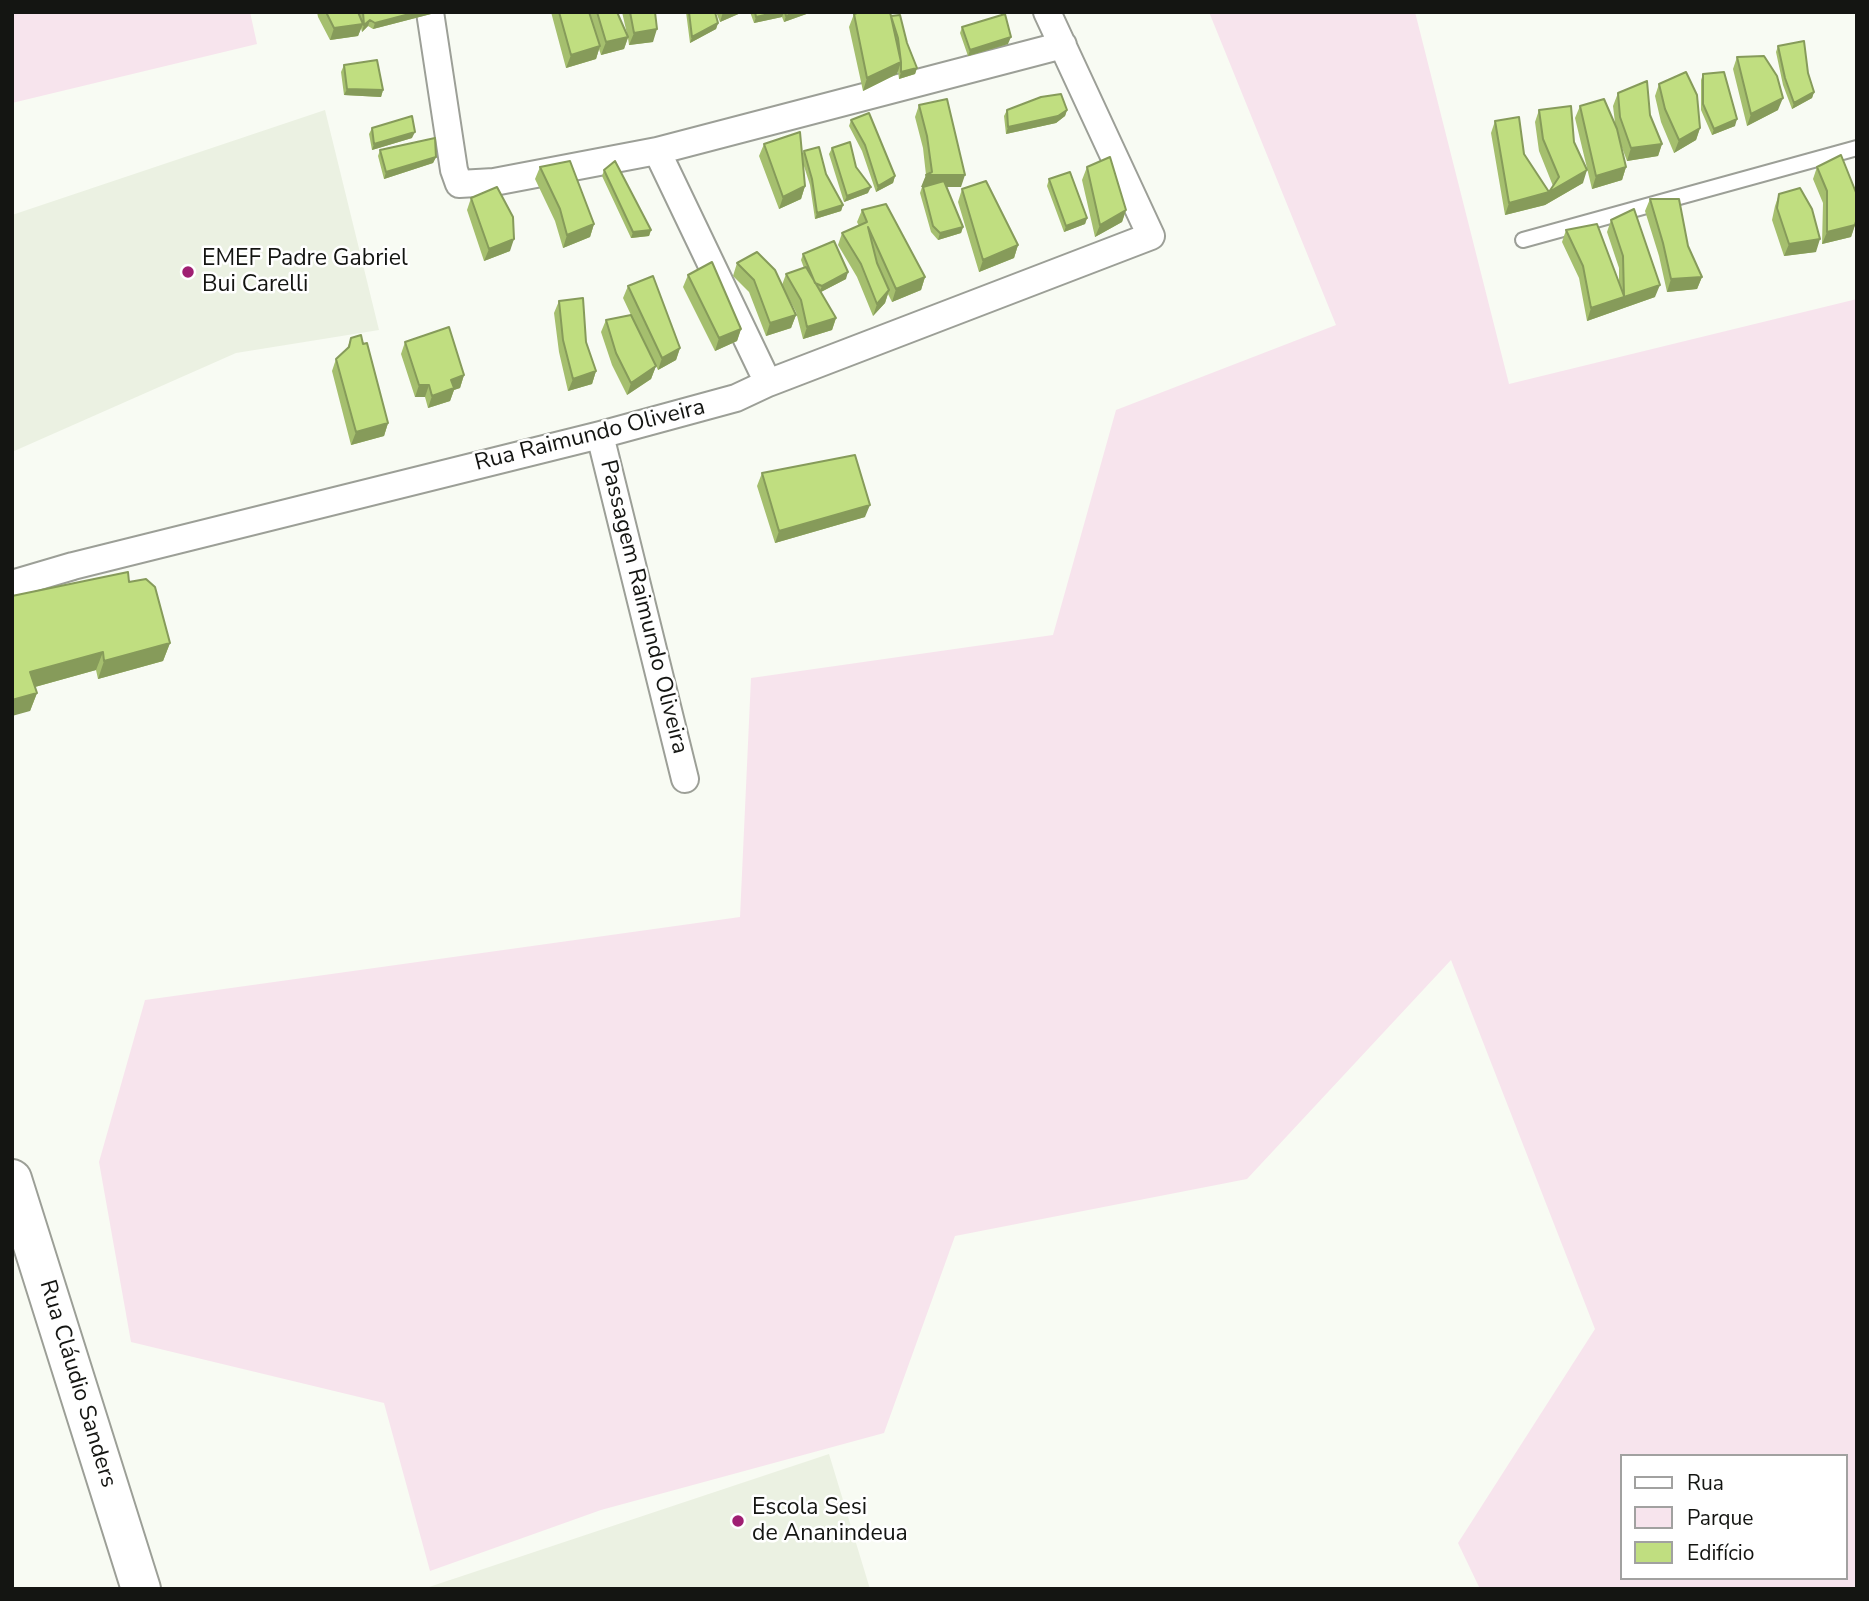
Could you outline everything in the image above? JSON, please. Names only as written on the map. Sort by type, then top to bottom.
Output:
[{"type":"main road","name":"Rua Cláudio Sanders","points":[[12,1179],[141,1589]]},
{"type":"street","points":[[430,12],[454,170],[460,184],[494,182],[657,151],[1063,45],[1047,12]]},
{"type":"street","name":"Rua Raimundo Oliveira","points":[[12,584],[73,566],[600,435],[736,398],[768,383],[1151,236],[1063,45]]},
{"type":"street","points":[[657,151],[768,383]]},
{"type":"street","name":"Passagem Raimundo Oliveira","points":[[600,435],[685,779]]},
{"type":"lane","points":[[1523,240],[1857,148]]},
{"type":"shaded area","name":"EMEF Padre Gabriel Bui Carelli","points":[[325,110],[379,330],[236,353],[12,452],[12,215]]},
{"type":"shaded area","name":"Escola Sesi de Ananindeua","points":[[829,1454],[870,1589],[423,1589]]},
{"type":"green space","points":[[12,12],[250,12],[257,44],[12,103]]},
{"type":"green space","points":[[1209,12],[1415,12],[1509,384],[1857,299],[1857,1589],[1480,1589],[1458,1543],[1595,1329],[1451,960],[1247,1179],[955,1236],[884,1433],[601,1510],[430,1571],[384,1403],[131,1342],[99,1162],[145,1000],[740,917],[751,678],[1053,635],[1116,410],[1336,325]]},
{"type":"building","points":[[326,12],[358,12],[363,24],[334,28]]},
{"type":"building","points":[[363,12],[417,12],[375,23],[370,20],[364,25]]},
{"type":"building","points":[[559,12],[589,12],[600,46],[571,55]]},
{"type":"building","points":[[597,12],[617,12],[628,37],[606,42]]},
{"type":"building","points":[[630,12],[655,12],[657,29],[634,33]]},
{"type":"building","points":[[689,12],[715,12],[718,23],[692,37]]},
{"type":"building","points":[[755,12],[778,12],[756,17]]},
{"type":"building","points":[[890,12],[901,62],[867,78],[854,14]]},
{"type":"building","points":[[1005,14],[1011,37],[970,50],[962,27]]},
{"type":"building","points":[[900,15],[917,68],[901,72],[898,38],[891,16]]},
{"type":"building","points":[[1804,41],[1808,73],[1814,92],[1794,103],[1778,46]]},
{"type":"building","points":[[1764,56],[1777,76],[1783,98],[1751,114],[1737,57]]},
{"type":"building","points":[[377,60],[383,90],[347,89],[344,65]]},
{"type":"building","points":[[1686,72],[1697,95],[1700,128],[1679,140],[1665,109],[1659,84]]},
{"type":"building","points":[[1724,72],[1737,119],[1714,129],[1703,104],[1703,74]]},
{"type":"building","points":[[1647,81],[1650,115],[1662,144],[1631,148],[1620,117],[1618,93]]},
{"type":"building","points":[[1061,94],[1067,110],[1058,116],[1008,127],[1007,110],[1041,97]]},
{"type":"building","points":[[947,99],[965,175],[926,175],[932,172],[919,105]]},
{"type":"building","points":[[1604,99],[1617,129],[1626,167],[1596,176],[1580,106]]},
{"type":"building","points":[[1571,106],[1574,142],[1587,170],[1549,192],[1559,177],[1543,139],[1539,110]]},
{"type":"building","points":[[869,113],[895,176],[878,186],[865,145],[851,120]]},
{"type":"building","points":[[412,116],[415,132],[374,144],[372,128]]},
{"type":"building","points":[[1519,117],[1524,154],[1549,192],[1509,203],[1495,121]]},
{"type":"building","points":[[800,132],[805,186],[783,197],[764,144]]},
{"type":"building","points":[[435,138],[436,157],[386,172],[380,150]]},
{"type":"building","points":[[850,142],[856,167],[871,187],[847,196],[832,148]]},
{"type":"building","points":[[819,147],[826,174],[843,205],[817,213],[804,151]]},
{"type":"building","points":[[1841,155],[1857,195],[1857,218],[1855,225],[1827,232],[1827,191],[1817,167]]},
{"type":"building","points":[[1110,157],[1126,210],[1100,225],[1087,167]]},
{"type":"building","points":[[570,161],[594,224],[567,235],[560,209],[540,167]]},
{"type":"building","points":[[615,161],[651,230],[633,232],[604,170]]},
{"type":"building","points":[[1070,172],[1087,218],[1066,226],[1049,179]]},
{"type":"building","points":[[944,181],[963,227],[940,233],[933,226],[923,187]]},
{"type":"building","points":[[986,181],[1018,245],[983,260],[962,189]]},
{"type":"building","points":[[497,187],[513,217],[514,239],[489,249],[471,198]]},
{"type":"building","points":[[1800,188],[1812,209],[1820,239],[1789,244],[1777,208],[1779,194]]},
{"type":"building","points":[[1650,199],[1679,199],[1688,246],[1702,277],[1671,279]]},
{"type":"building","points":[[886,204],[925,277],[896,289],[868,227],[877,263],[889,290],[877,304],[861,264],[842,233],[867,222],[862,210]]},
{"type":"building","points":[[1634,209],[1660,285],[1591,308],[1583,266],[1566,230],[1597,224],[1624,296],[1623,256],[1611,220]]},
{"type":"building","points":[[834,241],[848,272],[822,286],[815,283],[803,254]]},
{"type":"building","points":[[757,252],[775,270],[796,315],[770,323],[754,280],[737,263]]},
{"type":"building","points":[[712,262],[741,329],[719,338],[688,275]]},
{"type":"building","points":[[806,267],[836,318],[807,327],[801,300],[786,274]]},
{"type":"building","points":[[653,276],[680,348],[662,358],[628,286]]},
{"type":"building","points":[[583,298],[586,342],[596,371],[573,379],[563,340],[559,301]]},
{"type":"building","points":[[631,315],[656,366],[631,383],[616,353],[606,320]]},
{"type":"building","points":[[449,327],[464,375],[451,380],[454,388],[432,396],[429,385],[419,385],[405,342]]},
{"type":"building","points":[[361,335],[363,344],[367,343],[388,423],[356,432],[336,359],[349,347],[351,338]]},
{"type":"building","points":[[855,455],[870,505],[779,531],[762,473]]},
{"type":"building","points":[[128,572],[129,582],[146,579],[155,587],[170,643],[104,661],[103,652],[30,672],[37,693],[12,700],[12,596]]},
{"type":"place","name":"EMEF Padre Gabriel Bui Carelli","points":[[188,272]]},
{"type":"place","name":"Escola Sesi de Ananindeua","points":[[738,1521]]}]
